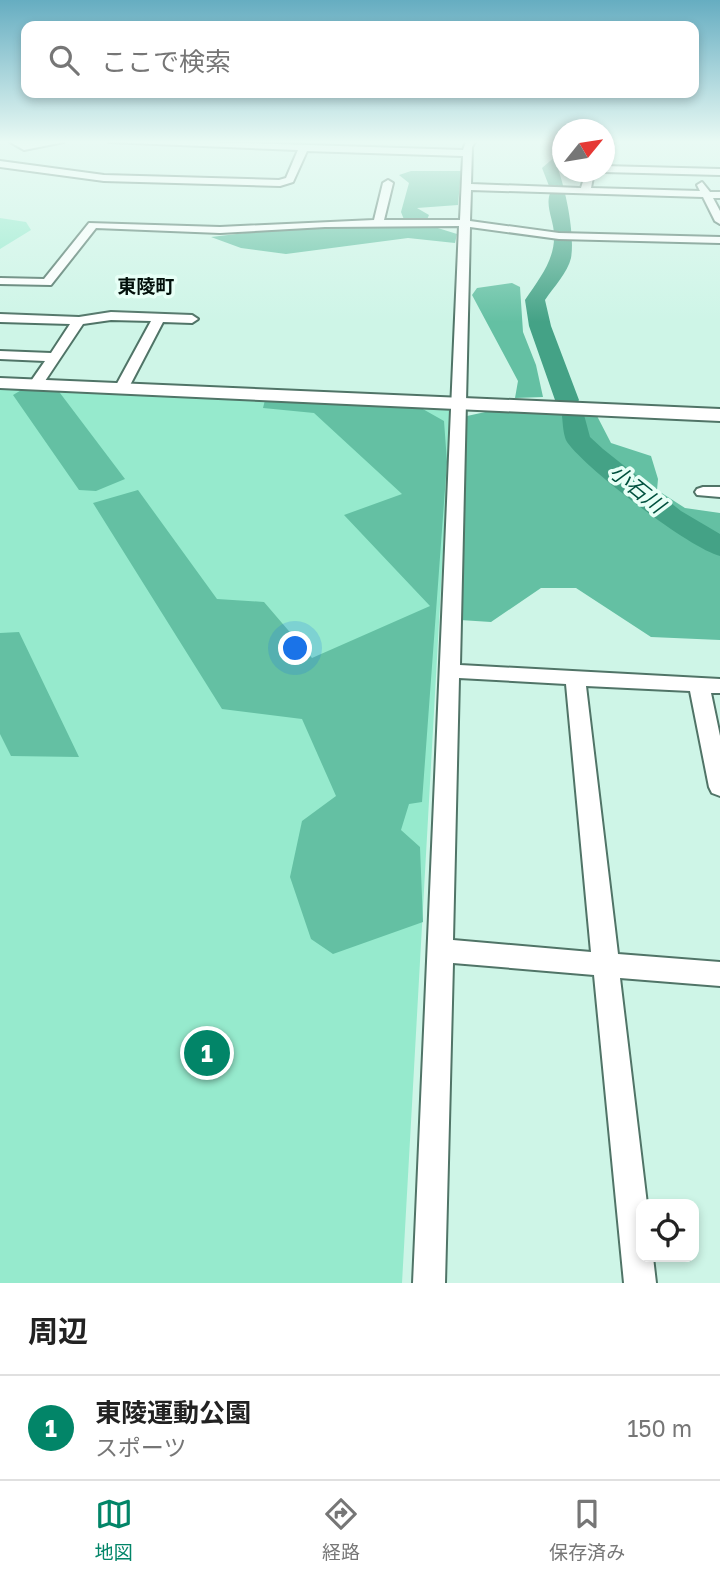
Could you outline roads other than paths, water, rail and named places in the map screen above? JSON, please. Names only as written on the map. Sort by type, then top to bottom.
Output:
[{"type":"street","points":[[378,223],[383,202]]},
{"type":"street","points":[[429,1283],[466,202]]},
{"type":"street","points":[[711,202],[720,221]]},
{"type":"street","points":[[0,281],[47,283],[93,225],[219,230],[378,223],[465,223],[559,236],[720,240]]},
{"type":"street","points":[[0,318],[79,321],[111,316],[192,319]]},
{"type":"street","points":[[121,389],[159,318]]},
{"type":"street","points":[[36,384],[79,321]]},
{"type":"street","points":[[0,355],[54,357]]},
{"type":"street","points":[[0,383],[720,415]]},
{"type":"street","points":[[450,671],[710,686],[720,787]]},
{"type":"street","points":[[575,678],[640,1283]]},
{"type":"street","points":[[442,950],[720,974]]},
{"type":"waterway","name":"小石川","points":[[557,202],[562,233]]},
{"type":"waterway","name":"小石川","points":[[562,238],[561,260],[535,300],[540,326],[567,400]]},
{"type":"waterway","name":"小石川","points":[[574,416],[578,439],[594,455],[671,517],[720,547]]},
{"type":"place","name":"東陵運動公園","points":[[207,1053]]},
{"type":"district","name":"東陵町","points":[[146,286]]}]
